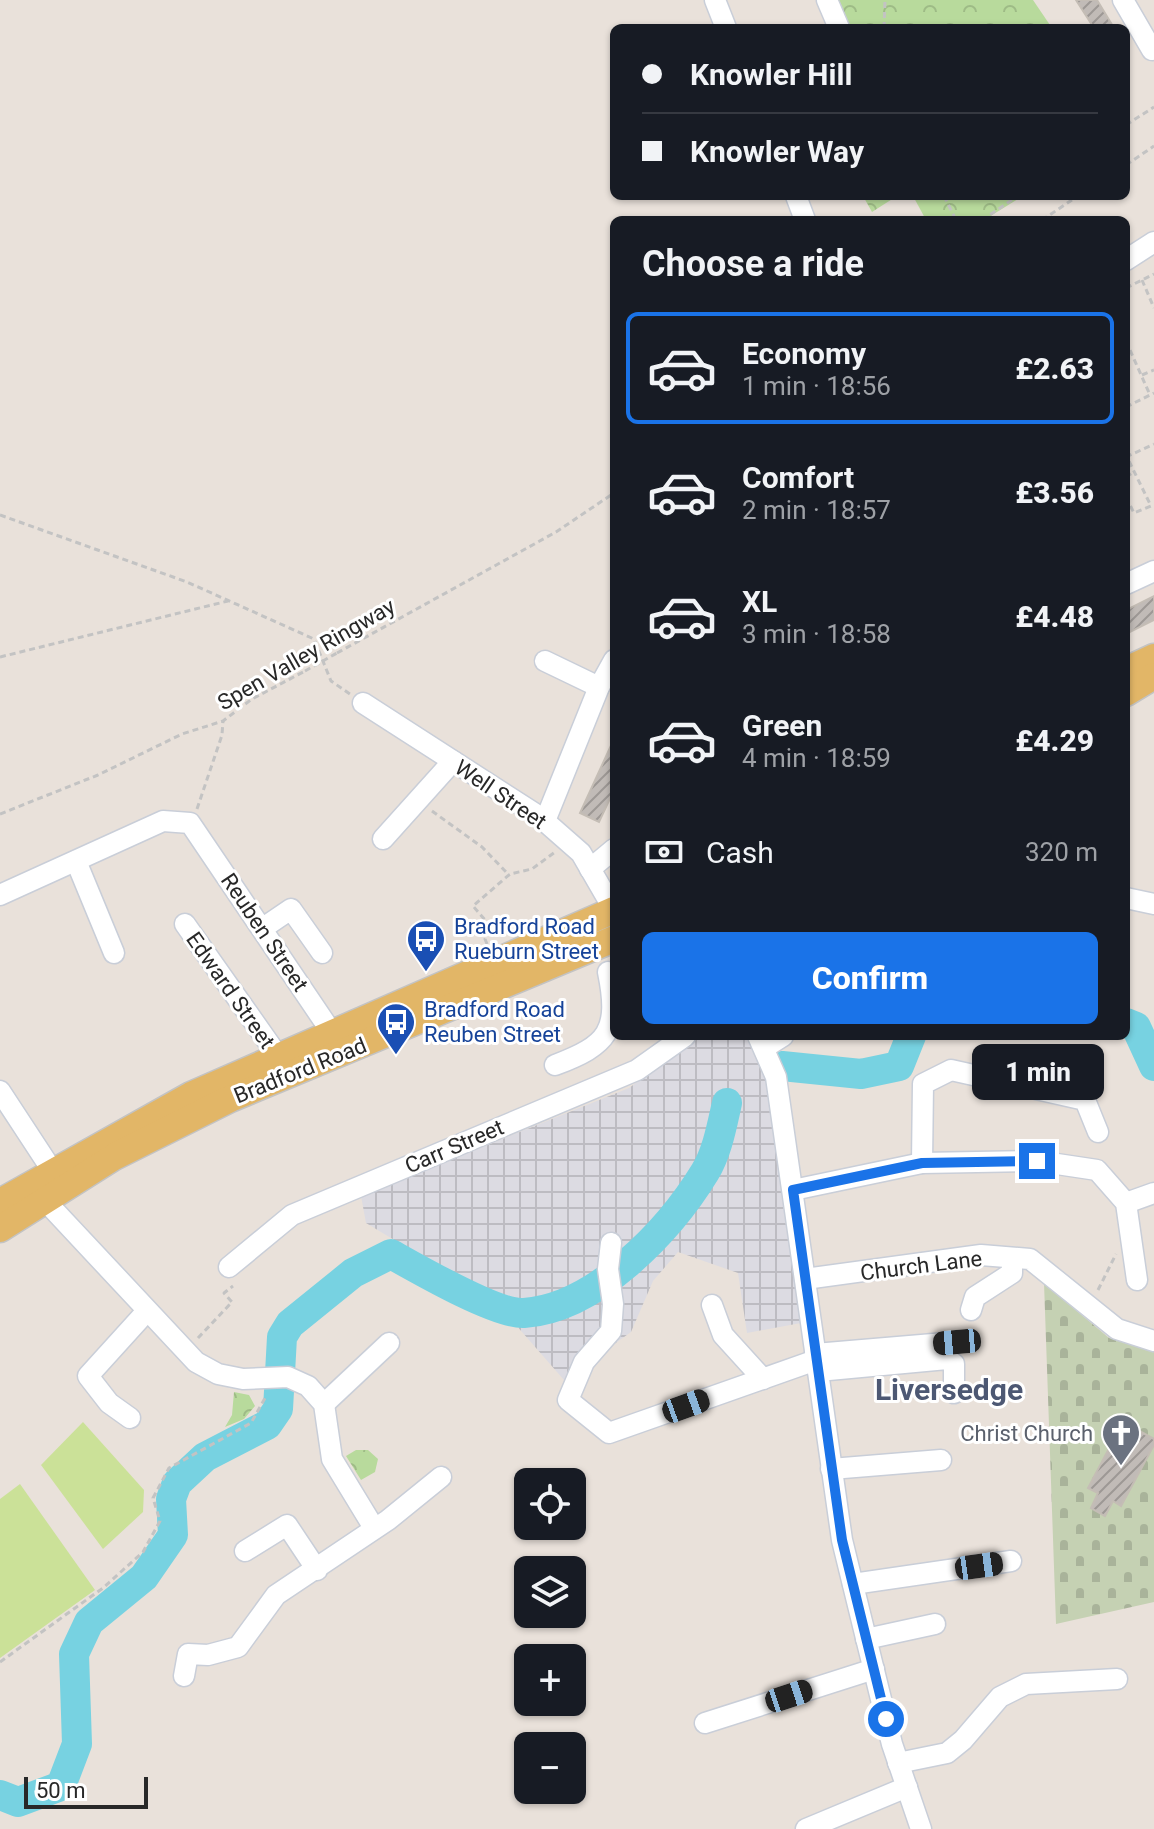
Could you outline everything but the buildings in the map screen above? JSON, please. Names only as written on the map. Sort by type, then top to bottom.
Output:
[{"type":"main road","points":[[1130,668],[1154,657]]},
{"type":"main road","points":[[1130,691],[1154,676]]},
{"type":"main road","name":"Bradford Road","points":[[0,1229],[48,1186],[191,1095],[610,912]]},
{"type":"main road","name":"Bradford Road","points":[[0,1202],[48,1186],[230,1099],[610,941]]},
{"type":"street","points":[[715,0],[724,24]]},
{"type":"street","points":[[827,0],[837,24]]},
{"type":"street","points":[[1123,0],[1152,50]]},
{"type":"street","points":[[1130,257],[1154,242]]},
{"type":"street","points":[[1130,582],[1154,571]]},
{"type":"street","points":[[545,661],[599,687]]},
{"type":"street","points":[[545,821],[599,687],[610,667]]},
{"type":"street","name":"Well Street","points":[[363,703],[545,821],[581,853],[610,903]]},
{"type":"street","points":[[383,839],[453,761]]},
{"type":"street","points":[[0,895],[163,821],[194,827]]},
{"type":"street","name":"Reuben Street","points":[[194,827],[332,1033]]},
{"type":"street","points":[[590,869],[610,852]]},
{"type":"street","points":[[76,861],[114,953]]},
{"type":"street","points":[[1130,899],[1154,904]]},
{"type":"street","points":[[263,928],[291,909],[322,953]]},
{"type":"street","name":"Edward Street","points":[[185,924],[278,1056]]},
{"type":"street","points":[[608,972],[610,981]]},
{"type":"street","points":[[555,1065],[588,1052],[610,1030]]},
{"type":"street","name":"Carr Street","points":[[234,1273],[292,1215],[637,1070],[679,1040]]},
{"type":"street","points":[[761,1042],[776,1077],[831,1469],[853,1584],[898,1763],[921,1829]]},
{"type":"street","points":[[588,1052],[604,1084]]},
{"type":"street","points":[[922,1163],[923,1084],[951,1070],[1085,1100],[1098,1132]]},
{"type":"street","points":[[0,1091],[48,1186],[115,1280],[184,1351],[218,1374],[243,1379],[276,1377],[308,1386],[324,1404],[332,1459],[381,1524]]},
{"type":"street","points":[[793,1190],[922,1163],[1037,1161],[1097,1170],[1126,1203],[1137,1280]]},
{"type":"street","points":[[1126,1203],[1154,1193]]},
{"type":"street","points":[[611,1243],[611,1331],[584,1362],[568,1400],[609,1433],[817,1361],[957,1342]]},
{"type":"street","name":"Church Lane","points":[[805,1279],[981,1255],[1030,1259],[1117,1329],[1154,1341]]},
{"type":"street","points":[[971,1310],[975,1297],[1012,1273],[1012,1258]]},
{"type":"street","points":[[712,1305],[723,1335],[763,1379]]},
{"type":"street","points":[[130,1418],[109,1403],[88,1376],[146,1312]]},
{"type":"street","points":[[324,1404],[389,1343]]},
{"type":"street","points":[[817,1361],[947,1359],[954,1364],[954,1393]]},
{"type":"street","points":[[831,1469],[941,1460]]},
{"type":"street","points":[[184,1676],[190,1645],[208,1655],[238,1647],[276,1595],[317,1570],[441,1477]]},
{"type":"street","points":[[245,1551],[287,1525],[317,1570]]},
{"type":"street","points":[[853,1584],[1011,1561]]},
{"type":"street","points":[[866,1639],[935,1624]]},
{"type":"street","points":[[705,1723],[874,1669]]},
{"type":"street","points":[[898,1763],[947,1753],[963,1740],[1000,1697],[1026,1684],[1117,1679]]},
{"type":"street","points":[[806,1829],[907,1787]]},
{"type":"path","points":[[884,24],[885,0]]},
{"type":"path","points":[[1130,122],[1154,107]]},
{"type":"path","points":[[1130,162],[1154,146]]},
{"type":"path","points":[[988,216],[1012,200]]},
{"type":"path","points":[[1048,216],[1072,200]]},
{"type":"path","points":[[1130,286],[1154,274]]},
{"type":"path","points":[[1142,280],[1154,308]]},
{"type":"path","points":[[1130,350],[1152,394],[1130,404]]},
{"type":"path","points":[[1142,375],[1154,370]]},
{"type":"path","points":[[1130,455],[1154,444]]},
{"type":"path","points":[[1130,464],[1151,506],[1134,513],[1130,505]]},
{"type":"path","points":[[1130,474],[1134,472]]},
{"type":"path","name":"Spen Valley Ringway","points":[[0,814],[98,775],[182,734],[223,721],[252,699],[556,532],[610,496]]},
{"type":"path","points":[[0,515],[140,564],[314,639],[331,681],[363,703]]},
{"type":"path","points":[[0,657],[228,601]]},
{"type":"path","points":[[194,827],[223,721]]},
{"type":"path","points":[[418,800],[482,847],[509,875]]},
{"type":"path","points":[[495,962],[485,939],[492,928],[473,906],[509,875],[532,869],[569,842]]},
{"type":"path","points":[[1090,1308],[1129,1225]]},
{"type":"path","points":[[184,1351],[232,1302],[224,1293],[234,1273]]},
{"type":"path","points":[[0,1662],[103,1588],[143,1552],[160,1521],[153,1498],[169,1468],[251,1423],[276,1377]]},
{"type":"shaded area","points":[[695,1040],[749,1040],[771,1089],[781,1192],[801,1323],[747,1333],[738,1273],[678,1252],[653,1281],[631,1332],[564,1380],[515,1324],[479,1291],[366,1223],[361,1196],[629,1088]]},
{"type":"green space","points":[[833,0],[1033,0],[1049,24],[842,24]]},
{"type":"green space","points":[[865,200],[891,200],[872,212]]},
{"type":"green space","points":[[915,200],[1016,200],[990,216],[924,216]]},
{"type":"green space","points":[[1044,1283],[1109,1338],[1154,1349],[1154,1602],[1056,1624]]},
{"type":"green space","points":[[234,1392],[249,1395],[255,1406],[244,1419],[225,1427],[232,1415]]},
{"type":"green space","points":[[83,1422],[144,1490],[143,1512],[103,1549],[41,1465]]},
{"type":"green space","points":[[356,1450],[368,1450],[378,1459],[375,1472],[361,1480],[346,1456]]},
{"type":"green space","points":[[20,1484],[95,1590],[0,1658],[0,1499]]},
{"type":"waterway","points":[[1130,1025],[1136,1027],[1154,1066]]},
{"type":"waterway","points":[[782,1066],[861,1074],[899,1066],[909,1040]]},
{"type":"waterway","points":[[0,1795],[18,1802],[61,1786],[77,1744],[74,1654],[89,1622],[144,1577],[173,1535],[171,1499],[177,1483],[205,1457],[267,1425],[278,1409],[282,1337],[290,1324],[353,1273],[391,1254],[457,1290],[512,1312],[551,1308],[578,1297],[628,1263],[690,1195],[713,1156],[727,1103]]},
{"type":"place","name":"Bradford Road Rueburn Street","points":[[426,973]]},
{"type":"place","name":"Bradford Road Reuben Street","points":[[396,1056]]},
{"type":"place","name":"Christ Church","points":[[1121,1467]]},
{"type":"district","name":"Liversedge","points":[[949,1390]]},
{"type":"route","points":[[886,1719],[842,1540],[793,1190],[922,1163],[1037,1161]]}]
